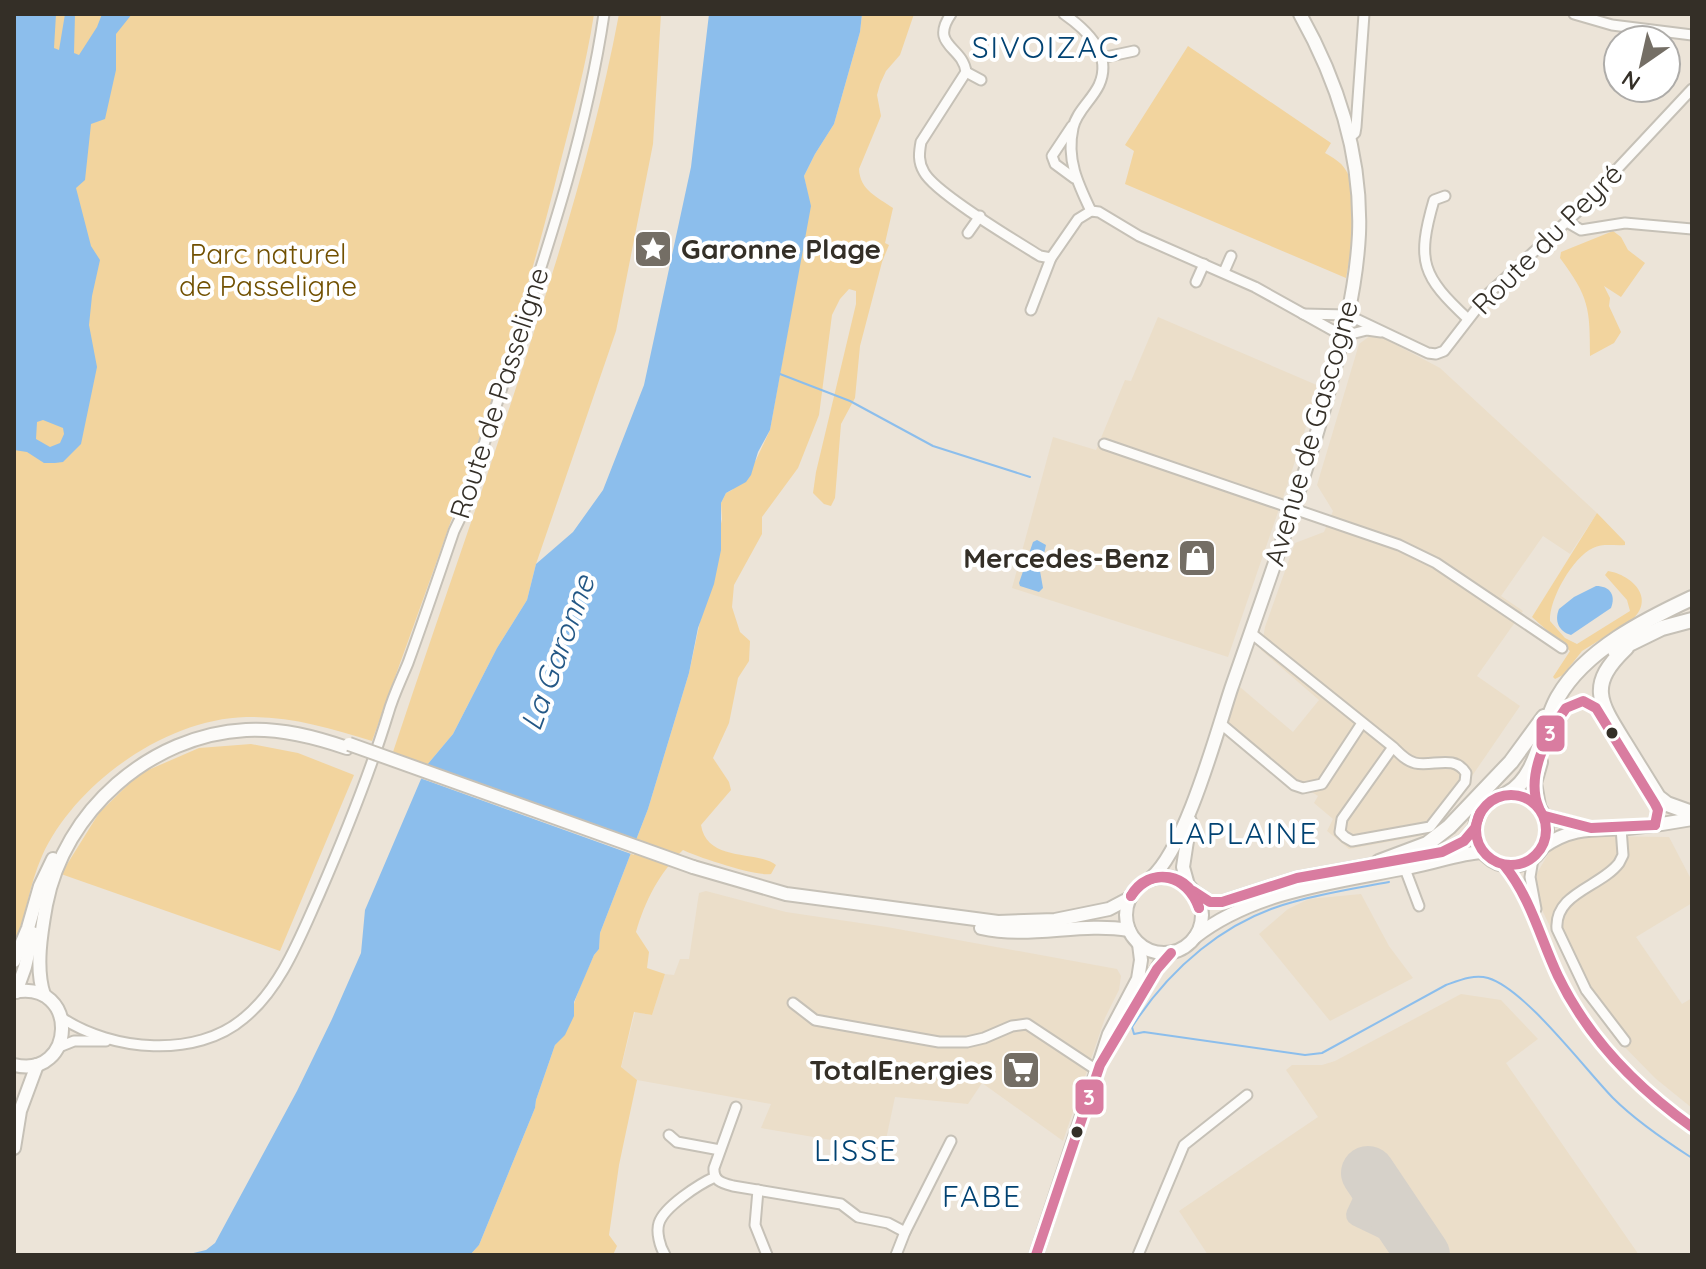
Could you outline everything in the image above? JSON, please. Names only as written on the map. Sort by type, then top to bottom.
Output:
[{"type":"highway","points":[[1379,862],[1427,844],[1449,827],[1522,750],[1558,697],[1592,659],[1611,643],[1692,598]]},
{"type":"highway","points":[[1541,811],[1534,783],[1554,720],[1563,703],[1597,665],[1617,650],[1662,628],[1692,620]]},
{"type":"highway","points":[[1633,642],[1604,674],[1602,707],[1658,797],[1667,804],[1692,813]]},
{"type":"highway","points":[[1507,794],[1520,785],[1529,769],[1558,697]]},
{"type":"main road","name":"Avenue de Gascogne","points":[[1151,878],[1166,862],[1193,802],[1293,510],[1348,315],[1359,231],[1357,183],[1350,137],[1327,69],[1300,14]]},
{"type":"main road","points":[[14,961],[28,928],[40,886],[56,853],[70,828],[106,787],[136,763],[173,743],[215,730],[252,726],[308,731],[692,869],[787,899],[994,931],[1036,933],[1109,927],[1129,930]]},
{"type":"main road","points":[[44,995],[40,970],[43,924],[60,860],[73,836],[99,802],[122,779],[168,750],[195,739],[228,732],[277,731],[348,746]]},
{"type":"main road","points":[[1171,953],[1149,950],[1139,944],[1126,920],[1128,899],[1134,890],[1151,878],[1164,876],[1177,879],[1210,902],[1222,902],[1297,878],[1442,852],[1464,841],[1475,828],[1482,809],[1489,802],[1507,794],[1529,799],[1541,811],[1591,828]]},
{"type":"main road","name":"Avenue de Gascogne","points":[[1191,888],[1183,867],[1193,802]]},
{"type":"main road","points":[[1541,811],[1547,837],[1543,847]]},
{"type":"main road","points":[[1475,828],[1483,852],[1493,861],[1514,866],[1533,859],[1559,836],[1591,828],[1621,828],[1692,819]]},
{"type":"main road","points":[[1099,1068],[1162,960],[1188,944],[1215,921],[1303,889],[1405,869],[1466,853],[1483,852]]},
{"type":"main road","points":[[15,992],[25,967],[56,853]]},
{"type":"main road","points":[[692,869],[786,894],[998,922],[1055,920],[1109,909],[1128,899]]},
{"type":"main road","points":[[1191,888],[1200,901],[1202,914],[1201,926],[1195,937]]},
{"type":"main road","points":[[1036,1255],[1109,1034],[1138,979],[1141,960],[1139,944]]},
{"type":"main road","points":[[14,1065],[37,1065],[53,1054],[62,1037],[62,1018],[52,1001],[44,995],[25,990],[15,992]]},
{"type":"main road","points":[[14,1148],[20,1111],[37,1065]]},
{"type":"street","name":"Route de Passeligne","points":[[117,1040],[171,1046],[222,1033],[253,1011],[276,981],[304,928],[372,765],[454,531],[465,508],[564,193],[600,44],[604,14]]},
{"type":"street","points":[[951,14],[944,27],[944,35],[951,48],[963,59],[966,72],[921,142],[920,161],[929,180],[1040,256],[1051,258]]},
{"type":"street","points":[[1064,14],[1088,32],[1101,58],[1099,85],[1052,156],[1055,164],[1074,178]]},
{"type":"street","points":[[1350,137],[1356,127],[1364,14]]},
{"type":"street","points":[[1574,14],[1612,25],[1692,35]]},
{"type":"street","points":[[1101,58],[1134,51]]},
{"type":"street","points":[[966,72],[981,80]]},
{"type":"street","name":"Route du Peyré","points":[[1348,315],[1428,353],[1444,351],[1497,285],[1567,222],[1691,93]]},
{"type":"street","points":[[1074,123],[1071,155],[1074,178],[1091,211]]},
{"type":"street","points":[[1445,196],[1434,200],[1425,241],[1426,262],[1434,286],[1468,319]]},
{"type":"street","points":[[1031,310],[1051,258],[1078,219],[1091,211],[1099,212],[1139,236],[1224,272],[1343,336]]},
{"type":"street","points":[[968,233],[980,216]]},
{"type":"street","points":[[1567,222],[1581,230],[1625,223],[1692,229]]},
{"type":"street","points":[[1224,272],[1231,256]]},
{"type":"street","points":[[1196,282],[1204,264]]},
{"type":"street","points":[[1303,314],[1348,315]]},
{"type":"street","name":"Route du Peyré","points":[[1343,336],[1367,330],[1392,335]]},
{"type":"street","points":[[1104,444],[1399,545],[1423,556],[1562,648]]},
{"type":"street","points":[[1251,633],[1413,762],[1458,764],[1466,773],[1465,782],[1430,827],[1352,841],[1340,832],[1342,819],[1393,747]]},
{"type":"street","points":[[1220,723],[1294,785],[1303,788],[1322,784],[1362,723]]},
{"type":"street","points":[[1621,828],[1623,855],[1617,866],[1562,906],[1556,921],[1586,990],[1625,1041]]},
{"type":"street","points":[[1533,859],[1532,891],[1543,940]]},
{"type":"street","points":[[1504,865],[1521,886],[1569,996],[1599,1041],[1634,1079],[1692,1127]]},
{"type":"street","points":[[1405,869],[1419,906]]},
{"type":"street","points":[[793,1003],[815,1020],[939,1042],[967,1042],[1027,1024],[1099,1068]]},
{"type":"street","points":[[62,1018],[78,1028],[117,1040]]},
{"type":"street","points":[[59,1047],[74,1041],[117,1040]]},
{"type":"street","points":[[1138,1255],[1184,1145],[1247,1095]]},
{"type":"street","points":[[736,1107],[714,1168],[715,1177],[722,1183],[841,1204],[858,1217],[888,1223],[905,1232]]},
{"type":"street","points":[[669,1135],[677,1142],[720,1150]]},
{"type":"street","points":[[896,1255],[951,1141]]},
{"type":"street","points":[[665,1255],[658,1227],[662,1217],[697,1184],[715,1177]]},
{"type":"street","points":[[758,1190],[755,1225],[767,1255]]},
{"type":"shaded area","points":[[1158,317],[1319,386],[1228,657],[1012,588],[1053,437],[1096,450],[1125,380],[1131,381]]},
{"type":"shaded area","points":[[1374,333],[1440,368],[1597,513],[1570,554],[1543,536],[1501,596],[1523,611],[1477,676],[1520,706],[1437,827],[1425,835],[1349,849],[1327,831],[1333,819],[1314,803],[1318,796],[1296,782],[1226,723],[1240,687],[1293,732],[1319,700],[1261,650],[1265,627],[1295,543],[1324,532],[1333,511],[1317,485],[1359,344]]},
{"type":"shaded area","points":[[1588,836],[1669,837],[1692,881],[1692,903],[1636,937],[1682,1004],[1692,998],[1692,1108],[1655,1078],[1616,1038],[1582,991],[1542,910],[1536,875],[1547,856],[1556,844]]},
{"type":"shaded area","points":[[706,891],[786,912],[1117,969],[1121,976],[1119,990],[1105,1018],[1063,1141],[982,1083],[968,1104],[895,1097],[884,1149],[761,1128],[771,1104],[637,1080],[621,1068],[635,1012],[652,1015],[665,974],[674,975],[680,959],[689,959],[699,893]]},
{"type":"shaded area","points":[[1361,894],[1389,946],[1413,978],[1330,1021],[1259,934],[1288,909],[1309,899]]},
{"type":"shaded area","points":[[1461,994],[1501,1000],[1538,1039],[1506,1063],[1639,1255],[1208,1255],[1179,1211],[1318,1117],[1286,1070],[1292,1065],[1322,1065],[1335,1061]]},
{"type":"green space","name":"Parc naturel de Passeligne","points":[[14,14],[594,14],[574,111],[519,314],[473,457],[372,741],[294,721],[246,717],[185,729],[155,743],[100,780],[57,829],[38,867],[14,950]]},
{"type":"green space","points":[[619,14],[661,14],[653,144],[616,331],[536,564],[527,600],[497,648],[453,734],[427,765],[393,752],[560,248],[593,132]]},
{"type":"green space","points":[[862,14],[914,14],[900,55],[886,71],[880,84],[877,95],[881,116],[859,169],[866,188],[893,208],[885,243],[889,245],[860,346],[855,398],[841,424],[835,498],[831,506],[824,504],[813,493],[856,304],[856,291],[849,289],[832,315],[819,415],[798,468],[762,517],[762,534],[734,585],[732,607],[740,632],[750,641],[749,661],[738,678],[729,723],[713,758],[731,790],[701,825],[705,837],[713,845],[776,865],[771,874],[764,874],[683,850],[660,878],[644,909],[636,932],[649,952],[647,968],[665,974],[652,1015],[634,1012],[621,1067],[637,1080],[619,1165],[609,1235],[617,1246],[613,1255],[470,1255],[479,1245],[535,1108],[555,1045],[568,1027],[578,992],[599,949],[600,933],[648,809],[689,673],[722,519],[721,503],[726,493],[732,490],[756,460],[770,430],[810,206],[804,176],[834,124],[860,32]]},
{"type":"green space","points":[[1188,46],[1331,143],[1325,153],[1343,166],[1353,192],[1354,222],[1346,278],[1125,184],[1134,151],[1125,145]]},
{"type":"green space","points":[[1613,231],[1621,237],[1628,250],[1645,263],[1621,297],[1604,286],[1621,332],[1614,343],[1590,356],[1586,304],[1577,283],[1560,258],[1561,252]]},
{"type":"green space","points":[[1597,513],[1625,545],[1597,546],[1578,560],[1558,591],[1550,621],[1565,638],[1577,644],[1630,611],[1627,600],[1605,575],[1608,571],[1632,582],[1638,589],[1642,604],[1632,620],[1582,651],[1563,675],[1555,679],[1553,677],[1570,651],[1532,617]]},
{"type":"green space","points":[[251,744],[298,753],[354,775],[280,951],[61,874],[99,813],[139,774],[199,748]]},
{"type":"water","points":[[14,14],[56,14],[54,48],[59,50],[65,14],[75,14],[74,53],[79,55],[102,14],[132,14],[116,34],[116,70],[105,119],[91,124],[85,180],[76,188],[91,246],[100,260],[89,325],[97,367],[81,444],[63,462],[55,463],[44,463],[27,452],[14,450]],"holes":[[[43,420],[63,428],[60,443],[50,447],[36,439],[37,422]]]},
{"type":"water","name":"La Garonne","points":[[709,14],[862,14],[860,32],[834,124],[804,176],[811,206],[770,430],[758,452],[751,475],[746,482],[726,493],[721,503],[721,550],[714,584],[698,628],[689,673],[648,809],[600,933],[599,949],[574,1002],[574,1016],[565,1035],[555,1045],[535,1108],[479,1245],[470,1255],[185,1255],[206,1250],[215,1243],[297,1091],[361,953],[365,910],[427,765],[453,734],[497,648],[527,600],[536,564],[573,532],[603,490],[644,385],[691,167]]},
{"type":"water","points":[[1037,540],[1046,545],[1040,571],[1043,588],[1039,592],[1019,583],[1033,542]]},
{"type":"water","points":[[1596,586],[1611,592],[1611,608],[1571,635],[1563,631],[1557,622],[1559,609]]},
{"type":"pier","points":[[422,766],[639,843],[634,855],[417,777]]},
{"type":"waterway","points":[[780,374],[850,401],[933,446],[1030,477]]},
{"type":"waterway","points":[[1389,882],[1293,902],[1268,910],[1222,934],[1163,986],[1132,1027],[1134,1034],[1144,1032],[1305,1055],[1322,1053],[1446,985],[1472,977],[1488,978],[1503,985],[1536,1013],[1622,1106],[1692,1158]]},
{"type":"taxiway","points":[[1396,1214],[1391,1199],[1376,1195],[1365,1198],[1357,1215],[1407,1239],[1422,1253]]},
{"type":"runway","points":[[1368,1173],[1423,1255]]},
{"type":"transit line","name":"3","points":[[1539,808],[1535,796],[1536,770],[1545,743],[1566,708],[1583,701],[1596,708],[1655,804],[1658,810],[1655,825]]},
{"type":"transit line","name":"3","points":[[1511,795],[1536,805],[1546,830],[1536,855],[1511,865],[1486,855],[1476,830],[1486,805],[1511,795]]},
{"type":"transit line","name":"3","points":[[1193,891],[1210,902],[1222,902],[1297,878],[1442,852],[1464,841],[1475,828],[1480,813]]},
{"type":"transit line","name":"3","points":[[1545,816],[1591,828],[1655,825]]},
{"type":"transit line","name":"3","points":[[1504,865],[1521,891],[1558,976],[1584,1020],[1633,1078],[1692,1127]]},
{"type":"transit line","name":"3","points":[[1131,896],[1148,880],[1169,877],[1188,887],[1199,908]]},
{"type":"transit line","name":"3","points":[[1131,896],[1149,880],[1169,878],[1186,888],[1199,908]]},
{"type":"transit line","name":"3","points":[[1036,1255],[1100,1065],[1157,969],[1171,953]]},
{"type":"place","name":"Garonne Plage","points":[[653,249]]},
{"type":"place","name":"Mercedes-Benz","points":[[1197,558]]},
{"type":"place","name":"TotalEnergies","points":[[1021,1070]]},
{"type":"district","name":"SIVOIZAC","points":[[1046,48]]},
{"type":"district","name":"LAPLAINE","points":[[1243,834]]},
{"type":"district","name":"LISSE","points":[[856,1151]]},
{"type":"district","name":"FABE","points":[[982,1197]]}]
